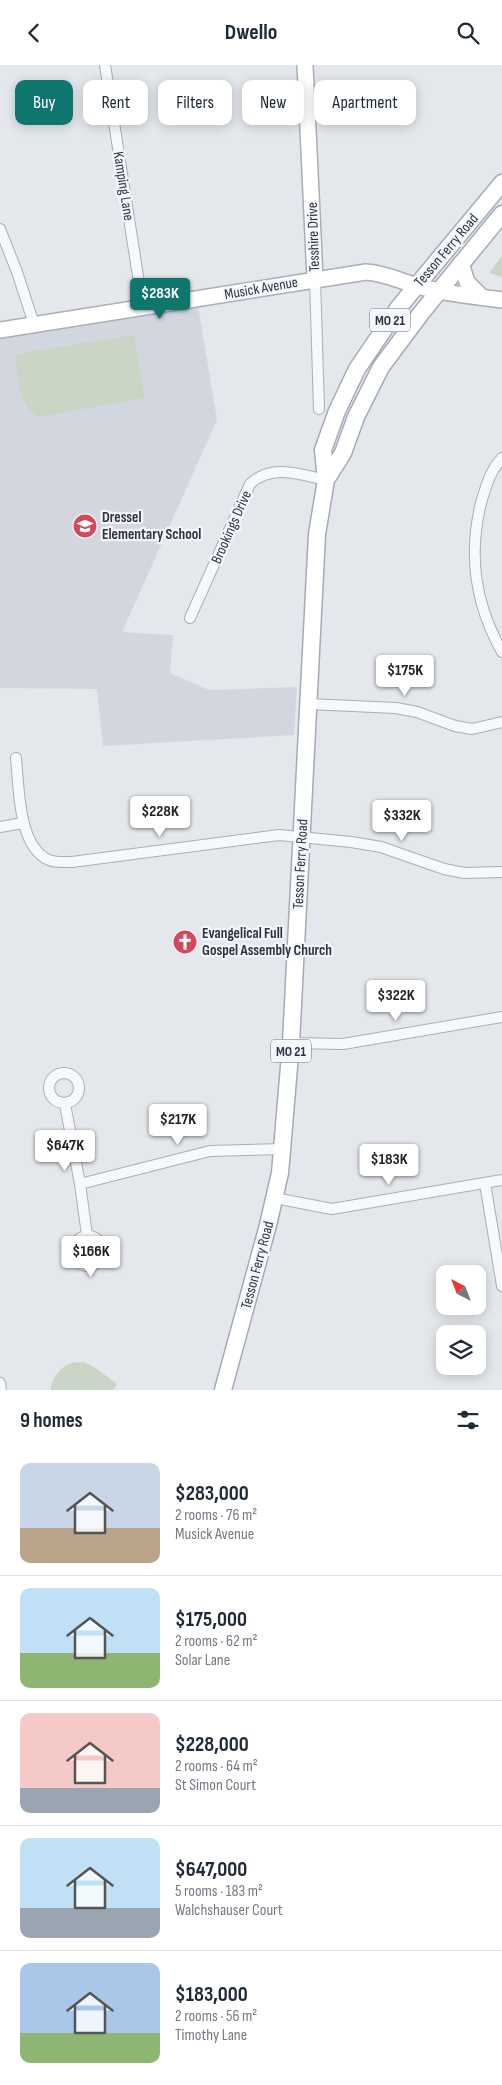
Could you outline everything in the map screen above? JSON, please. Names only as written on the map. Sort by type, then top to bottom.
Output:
[{"type":"main road","name":"Tesson Ferry Road","points":[[222,1390],[275,1198],[282,1149],[291,1043],[318,534],[326,481],[323,450],[345,391],[368,350],[417,286],[502,183]]},
{"type":"main road","name":"Tesson Ferry Road","points":[[326,481],[343,453],[356,417],[381,367],[397,343],[438,291],[502,214]]},
{"type":"street","name":"Kamping Lane","points":[[104,65],[143,308]]},
{"type":"street","name":"Tesshire Drive","points":[[305,65],[319,409]]},
{"type":"street","points":[[0,229],[17,272],[34,324]]},
{"type":"street","points":[[461,263],[468,282],[482,297]]},
{"type":"street","name":"Musick Avenue","points":[[0,330],[353,273],[374,273],[395,277],[417,286],[438,291],[502,300]]},
{"type":"street","points":[[502,458],[494,467],[486,483],[477,520],[474,552],[475,577],[484,613],[502,652]]},
{"type":"street","name":"Brookings Drive","points":[[190,617],[250,484],[262,474],[271,472],[301,475],[326,481]]},
{"type":"street","points":[[308,704],[396,708],[417,712],[455,726],[472,729],[502,722]]},
{"type":"street","points":[[16,758],[23,823],[31,843],[41,855],[50,860],[60,862],[279,835],[381,847],[444,869],[464,873],[502,872]]},
{"type":"street","points":[[0,827],[23,823]]},
{"type":"street","points":[[291,1043],[344,1044],[502,1017]]},
{"type":"street","points":[[64,1104],[80,1184],[86,1235]]},
{"type":"street","points":[[80,1184],[210,1151],[282,1149]]},
{"type":"street","points":[[275,1198],[332,1209],[502,1180]]},
{"type":"street","points":[[485,1183],[502,1286]]},
{"type":"street","points":[[0,1383],[1,1390]]},
{"type":"shaded area","name":"Dressel Elementary School","points":[[198,306],[217,420],[122,632],[173,635],[170,673],[209,690],[297,687],[294,735],[103,746],[97,689],[0,688],[0,338]]},
{"type":"green space","points":[[502,256],[502,277],[489,273]]},
{"type":"green space","points":[[134,335],[145,398],[39,417],[26,405],[20,389],[16,354]]},
{"type":"green space","points":[[84,1362],[117,1384],[113,1390],[51,1390],[52,1382],[64,1367],[68,1364]]},
{"type":"place","name":"Dressel Elementary School","points":[[85,526]]},
{"type":"place","name":"Evangelical Full Gospel Assembly Church","points":[[185,942]]}]
